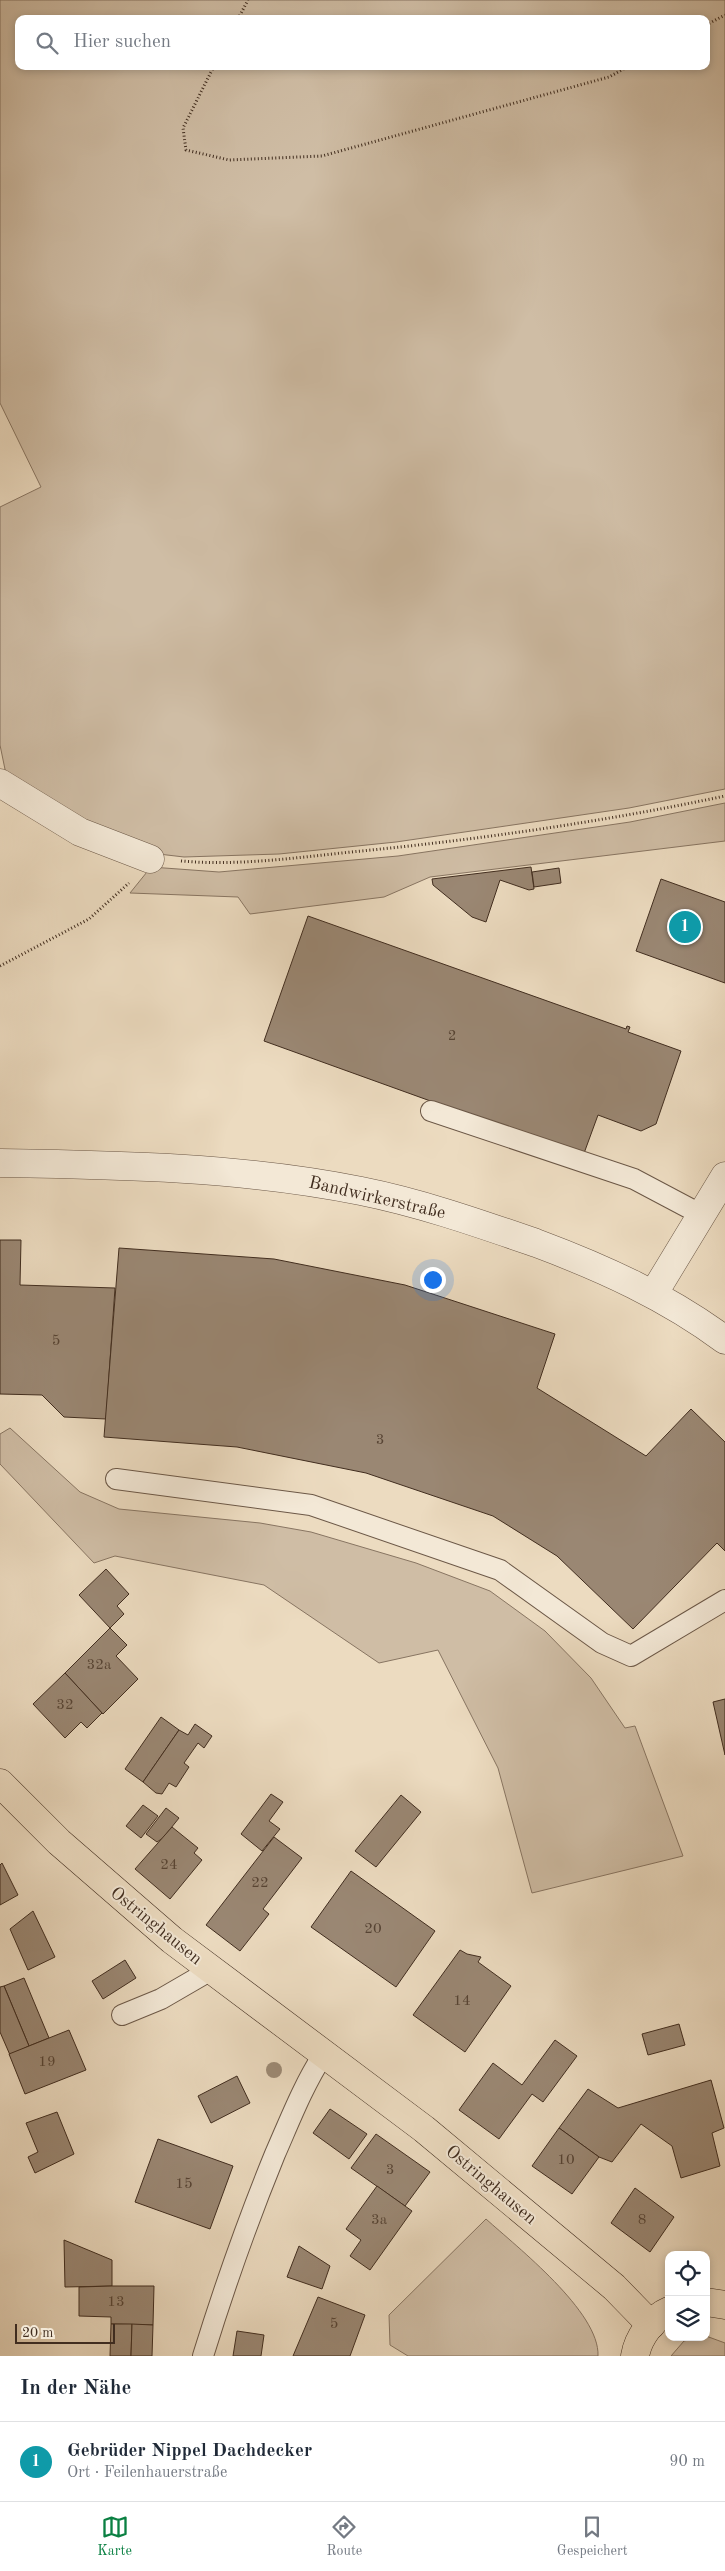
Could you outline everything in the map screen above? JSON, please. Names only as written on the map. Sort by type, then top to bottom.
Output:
[{"type":"main road","name":"Ostringhausen","points":[[0,1783],[59,1842],[104,1882],[211,1970],[424,2129],[614,2287],[660,2318]]},
{"type":"main road","points":[[710,2303],[725,2305]]},
{"type":"main road","points":[[635,2356],[642,2337],[660,2318]]},
{"type":"street","points":[[0,783],[80,832],[150,859]]},
{"type":"street","name":"Bandwirkerstraße","points":[[0,1163],[114,1165],[199,1170],[281,1178],[360,1191],[427,1207],[492,1227],[581,1260],[654,1293],[725,1340]]},
{"type":"street","points":[[654,1293],[725,1176]]},
{"type":"lane","points":[[431,1111],[634,1179],[702,1214]]},
{"type":"lane","points":[[116,1479],[311,1505],[500,1570],[602,1642],[631,1656],[725,1600]]},
{"type":"lane","points":[[122,2015],[161,1999],[211,1970]]},
{"type":"lane","points":[[203,2356],[228,2276],[269,2170],[304,2085],[323,2055]]},
{"type":"path","points":[[240,15],[248,0]]},
{"type":"path","points":[[710,23],[725,15]]},
{"type":"path","points":[[212,70],[184,128],[186,150],[229,160],[322,156],[609,77],[622,70]]},
{"type":"path","points":[[0,966],[89,919],[144,868],[150,859],[220,865],[397,848],[629,816],[725,796]]},
{"type":"shaded area","points":[[0,0],[725,0],[725,789],[629,808],[396,842],[279,854],[184,857],[150,853],[7,779],[0,745],[0,507],[41,487],[0,403]]},
{"type":"shaded area","points":[[725,803],[725,841],[430,877],[384,897],[250,914],[238,897],[130,893],[151,867],[219,872],[398,856],[630,822]]},
{"type":"shaded area","points":[[10,1428],[80,1492],[119,1509],[260,1523],[311,1532],[416,1563],[490,1591],[545,1631],[591,1678],[625,1728],[635,1726],[683,1856],[532,1893],[498,1768],[438,1650],[379,1663],[264,1585],[115,1556],[94,1563],[0,1464],[0,1434]]},
{"type":"shaded area","points":[[486,2219],[536,2263],[572,2301],[586,2320],[595,2339],[598,2356],[408,2356],[390,2345],[389,2315]]},
{"type":"shaded area","points":[[710,2337],[725,2343],[725,2356],[671,2356],[684,2341],[710,2341]]},
{"type":"building","points":[[531,867],[534,889],[529,890],[500,880],[486,922],[472,917],[433,885],[432,879]]},
{"type":"building","points":[[559,868],[561,883],[534,887],[532,872]]},
{"type":"building","points":[[661,879],[725,902],[725,983],[636,951]]},
{"type":"building","points":[[308,916],[626,1029],[627,1026],[630,1027],[628,1032],[681,1051],[656,1124],[641,1131],[598,1115],[583,1156],[264,1041]]},
{"type":"building","points":[[0,1240],[21,1240],[20,1285],[115,1288],[106,1419],[64,1417],[42,1395],[0,1394]]},
{"type":"building","points":[[119,1248],[274,1259],[405,1285],[555,1334],[537,1388],[646,1456],[691,1409],[725,1442],[725,1551],[717,1543],[633,1629],[557,1556],[493,1516],[366,1473],[237,1447],[104,1437]]},
{"type":"building","points":[[106,1569],[129,1594],[117,1606],[124,1614],[110,1628],[79,1595]]},
{"type":"building","points":[[110,1628],[127,1645],[116,1656],[138,1679],[103,1714],[65,1673]]},
{"type":"building","points":[[65,1673],[102,1713],[87,1728],[81,1722],[65,1738],[33,1704]]},
{"type":"building","points":[[725,1699],[725,1755],[713,1702]]},
{"type":"building","points":[[161,1717],[179,1730],[143,1782],[125,1769]]},
{"type":"building","points":[[195,1724],[212,1736],[204,1748],[198,1743],[184,1763],[189,1767],[176,1787],[169,1783],[162,1794],[156,1793],[143,1782],[179,1730],[188,1735]]},
{"type":"building","points":[[271,1794],[283,1802],[269,1821],[280,1829],[262,1851],[241,1834]]},
{"type":"building","points":[[401,1795],[421,1812],[376,1867],[355,1851]]},
{"type":"building","points":[[143,1805],[158,1816],[141,1838],[126,1826]]},
{"type":"building","points":[[166,1808],[179,1818],[163,1838],[157,1842],[146,1834]]},
{"type":"building","points":[[172,1827],[198,1848],[194,1853],[202,1860],[170,1899],[135,1869]]},
{"type":"building","points":[[274,1837],[302,1858],[263,1909],[269,1914],[240,1951],[206,1925]]},
{"type":"building","points":[[2,1863],[18,1895],[0,1905],[0,1865]]},
{"type":"building","points":[[351,1871],[435,1931],[396,1987],[311,1927]]},
{"type":"building","points":[[33,1911],[55,1957],[28,1970],[10,1929]]},
{"type":"building","points":[[460,1950],[467,1954],[481,1957],[478,1962],[511,1986],[465,2052],[413,2015]]},
{"type":"building","points":[[125,1960],[136,1978],[103,1999],[92,1981]]},
{"type":"building","points":[[24,1978],[49,2038],[29,2046],[4,1986]]},
{"type":"building","points":[[4,1986],[29,2046],[10,2055],[0,2032],[0,1987]]},
{"type":"building","points":[[679,2024],[685,2045],[648,2055],[642,2034]]},
{"type":"building","points":[[69,2030],[86,2070],[25,2094],[9,2054]]},
{"type":"building","points":[[555,2040],[577,2056],[543,2102],[532,2094],[499,2139],[459,2110],[493,2063],[522,2085]]},
{"type":"building","points":[[237,2076],[250,2103],[211,2123],[198,2096]]},
{"type":"building","points":[[711,2080],[724,2128],[712,2133],[720,2166],[681,2178],[672,2146],[641,2124],[612,2162],[599,2157],[559,2128],[588,2089],[618,2108]]},
{"type":"building","points":[[330,2109],[367,2134],[349,2159],[313,2133]]},
{"type":"building","points":[[57,2112],[74,2154],[35,2173],[28,2157],[38,2152],[26,2123]]},
{"type":"building","points":[[559,2128],[599,2157],[572,2194],[532,2166]]},
{"type":"building","points":[[376,2134],[430,2172],[405,2206],[351,2168]]},
{"type":"building","points":[[158,2139],[233,2166],[210,2229],[135,2202]]},
{"type":"building","points":[[377,2186],[412,2211],[370,2270],[350,2256],[361,2240],[346,2229]]},
{"type":"building","points":[[635,2188],[674,2217],[650,2252],[611,2223]]},
{"type":"building","points":[[64,2240],[112,2260],[112,2286],[65,2287]]},
{"type":"building","points":[[299,2246],[330,2266],[322,2289],[287,2277]]},
{"type":"building","points":[[154,2286],[153,2325],[111,2324],[111,2317],[79,2316],[79,2287]]},
{"type":"building","points":[[318,2297],[365,2315],[350,2356],[293,2356]]},
{"type":"building","points":[[111,2324],[132,2324],[131,2356],[110,2356]]},
{"type":"building","points":[[132,2324],[153,2325],[152,2356],[131,2356]]},
{"type":"building","points":[[237,2331],[264,2335],[261,2356],[233,2356]]},
{"type":"place","name":"Gebrüder Nippel Dachdecker","points":[[685,927]]}]
